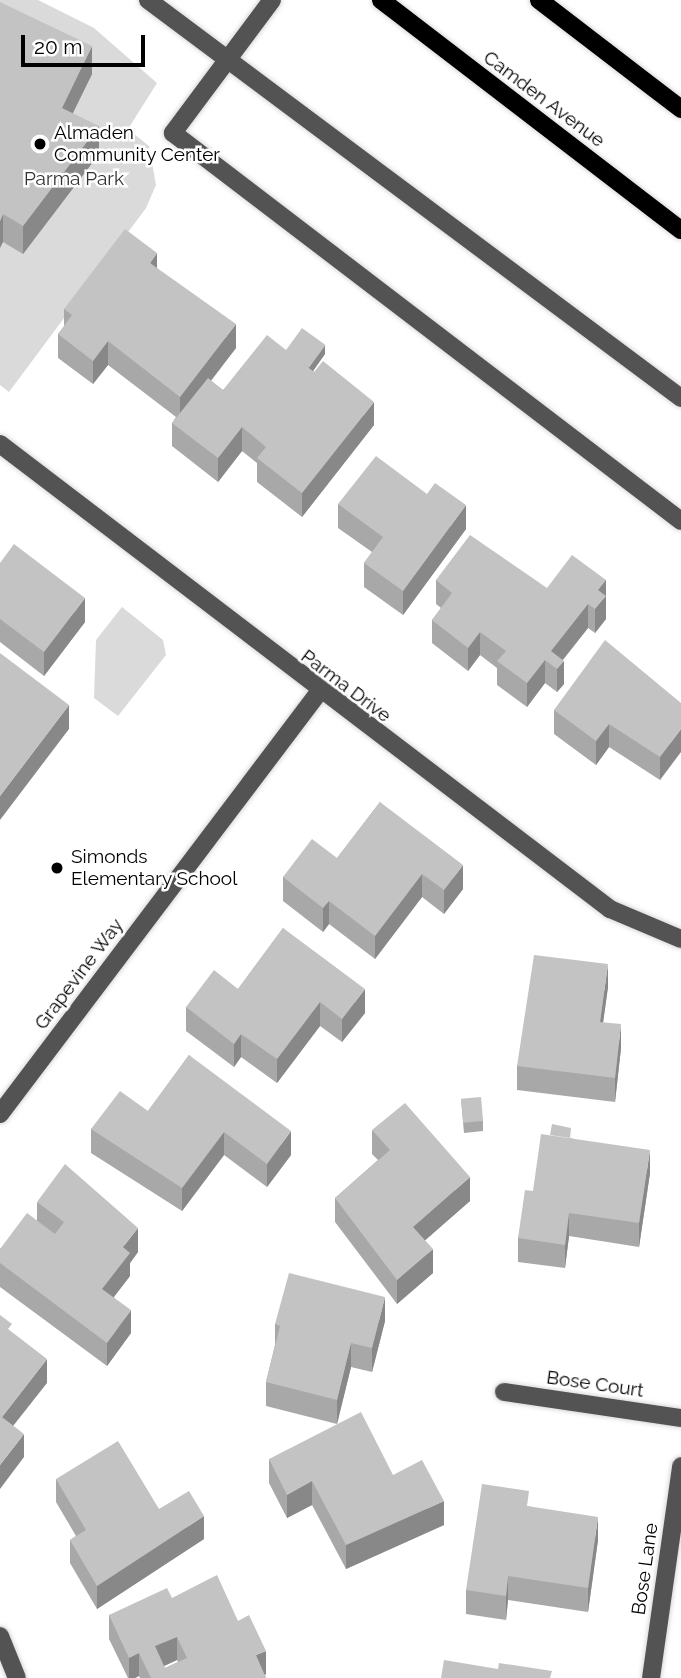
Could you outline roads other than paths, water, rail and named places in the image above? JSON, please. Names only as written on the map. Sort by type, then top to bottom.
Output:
[{"type":"main road","name":"Camden Avenue","points":[[381,0],[681,230]]},
{"type":"main road","points":[[539,0],[681,108]]},
{"type":"street","points":[[148,0],[681,398]]},
{"type":"street","points":[[272,0],[173,133],[681,521]]},
{"type":"street","name":"Parma Drive","points":[[0,444],[319,692],[610,909],[681,939]]},
{"type":"street","name":"Grapevine Way","points":[[0,1114],[319,692]]},
{"type":"street","name":"Bose Court","points":[[504,1392],[681,1418]]},
{"type":"street","name":"Bose Lane","points":[[651,1678],[681,1466]]},
{"type":"street","points":[[0,1636],[17,1678]]},
{"type":"place","name":"Almaden Community Center","points":[[40,144]]},
{"type":"place","name":"Simonds Elementary School","points":[[57,868]]},
{"type":"park label","name":"Parma Park","points":[[74,179]]}]
